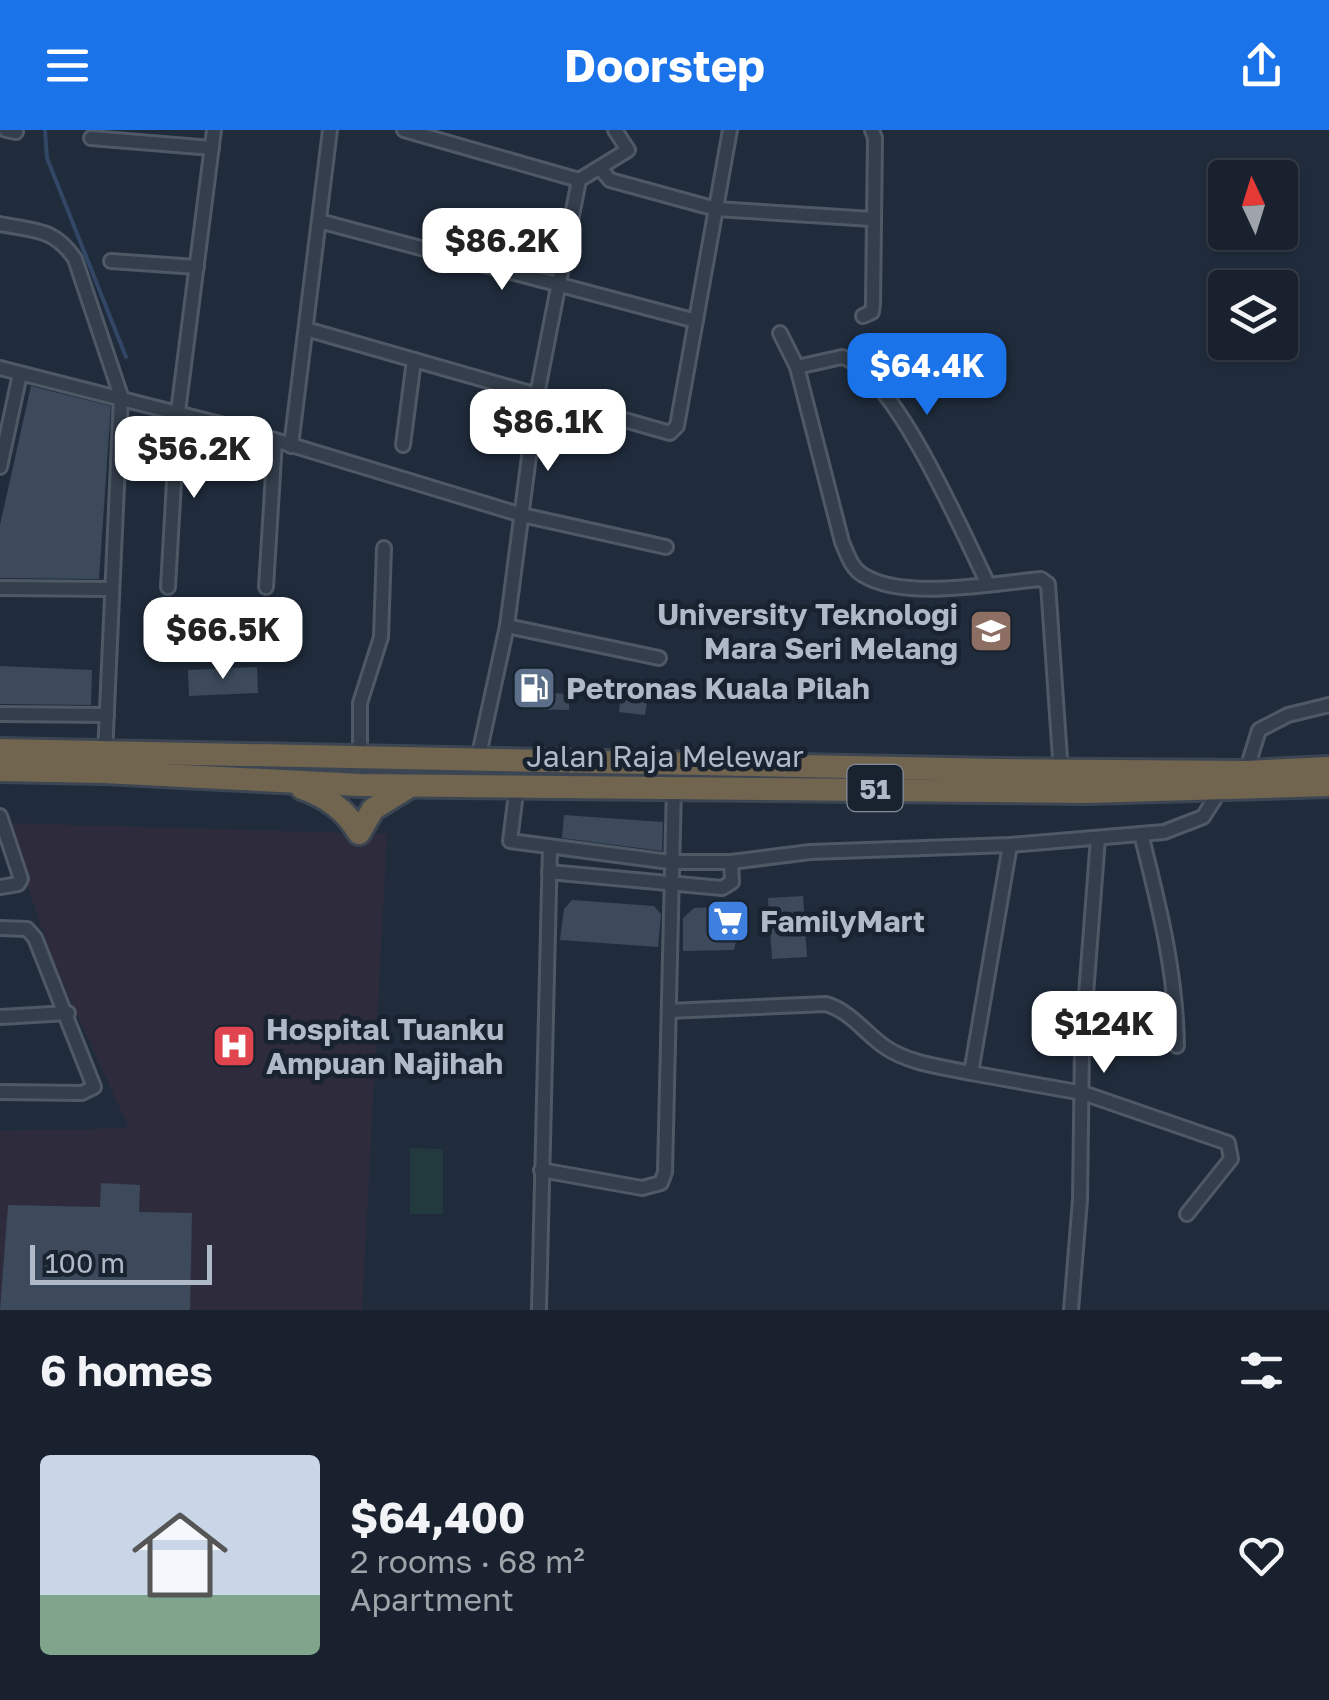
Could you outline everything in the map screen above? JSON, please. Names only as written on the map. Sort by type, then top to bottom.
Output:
[{"type":"highway","name":"Jalan Raja Melewar","points":[[0,750],[275,780],[420,785],[999,781],[1059,770],[1329,785]]},
{"type":"highway","name":"Jalan Raja Melewar","points":[[0,770],[105,762],[360,756],[999,781],[1027,791],[1086,792],[1221,781],[1246,772],[1329,768]]},
{"type":"highway","points":[[275,780],[322,795],[340,808],[359,832],[384,798],[420,785]]},
{"type":"street","points":[[168,587],[178,412],[214,130]]},
{"type":"street","points":[[291,446],[330,130]]},
{"type":"street","points":[[404,130],[579,180],[628,150],[615,130]]},
{"type":"street","points":[[464,147],[469,130]]},
{"type":"street","points":[[306,329],[670,433],[678,426],[730,130]]},
{"type":"street","points":[[863,316],[872,312],[873,304],[872,130]]},
{"type":"street","points":[[90,138],[114,135],[212,148]]},
{"type":"street","points":[[600,168],[610,180],[716,208],[872,219]]},
{"type":"street","points":[[478,759],[508,626],[537,395],[579,180]]},
{"type":"street","points":[[318,221],[696,321]]},
{"type":"street","points":[[0,224],[52,234],[64,242],[75,260],[121,396],[105,762]]},
{"type":"street","points":[[110,261],[197,266]]},
{"type":"street","points":[[780,333],[797,367],[849,560],[862,575],[899,586],[1041,579],[1048,584],[1059,770],[1065,780],[1086,792]]},
{"type":"street","points":[[797,367],[842,357],[868,371],[910,431],[988,584]]},
{"type":"street","points":[[403,444],[414,360]]},
{"type":"street","points":[[0,368],[178,412],[522,515],[666,547]]},
{"type":"street","points":[[0,467],[20,374]]},
{"type":"street","points":[[266,586],[275,441]]},
{"type":"street","points":[[360,756],[360,703],[381,636],[384,548]]},
{"type":"street","points":[[0,588],[112,589]]},
{"type":"street","points":[[508,626],[659,658]]},
{"type":"street","points":[[1246,772],[1258,730],[1288,715],[1329,705]]},
{"type":"street","points":[[0,714],[107,715]]},
{"type":"street","points":[[1027,791],[1059,770]]},
{"type":"street","points":[[517,786],[510,841],[670,862],[731,862],[810,852],[1010,845],[1140,834],[1186,826],[1203,816],[1221,781]]},
{"type":"street","points":[[541,1170],[642,1188],[661,1183],[665,1172],[674,786]]},
{"type":"street","points":[[0,816],[21,879],[18,884],[0,887]]},
{"type":"street","points":[[1140,834],[1167,935],[1178,1046]]},
{"type":"street","points":[[1071,1310],[1080,1200],[1082,1047],[1098,838]]},
{"type":"street","points":[[971,1073],[1010,845]]},
{"type":"street","points":[[539,1310],[550,847]]},
{"type":"street","points":[[549,872],[670,886],[728,888],[732,882],[731,862]]},
{"type":"street","points":[[0,928],[27,929],[35,938],[68,1013],[94,1087],[82,1093],[0,1092]]},
{"type":"street","points":[[669,1011],[826,1004],[840,1008],[889,1050],[920,1062],[1083,1093],[1228,1143],[1232,1159],[1187,1214]]},
{"type":"street","points":[[0,1018],[68,1013]]},
{"type":"shaded area","name":"Hospital Tuanku Ampuan Najihah","points":[[6,823],[387,834],[362,1310],[0,1310],[0,1131],[129,1128],[54,964]]},
{"type":"green space","points":[[410,1148],[443,1149],[443,1214],[410,1214]]},
{"type":"building","points":[[31,386],[111,406],[99,579],[0,578],[0,525]]},
{"type":"building","points":[[0,666],[92,670],[91,705],[0,704]]},
{"type":"building","points":[[257,667],[258,693],[189,696],[188,670]]},
{"type":"building","points":[[533,684],[551,684],[551,693],[569,694],[569,710],[520,709],[521,693],[533,693]]},
{"type":"building","points":[[621,691],[648,694],[645,715],[619,712]]},
{"type":"building","points":[[564,815],[663,822],[662,851],[562,838]]},
{"type":"building","points":[[803,896],[807,957],[772,959],[768,898]]},
{"type":"building","points":[[572,900],[654,906],[661,914],[658,947],[560,940],[564,909]]},
{"type":"building","points":[[744,906],[734,950],[683,951],[683,918],[694,908]]},
{"type":"building","points":[[101,1183],[140,1185],[139,1212],[192,1213],[190,1310],[0,1310],[8,1205],[100,1207]]},
{"type":"waterway","points":[[45,130],[47,158],[126,357]]},
{"type":"place","name":"University Teknologi Mara Seri Melang","points":[[991,631]]},
{"type":"place","name":"Petronas Kuala Pilah","points":[[534,688]]},
{"type":"place","name":"FamilyMart","points":[[728,921]]},
{"type":"place","name":"Hospital Tuanku Ampuan Najihah","points":[[234,1046]]}]
